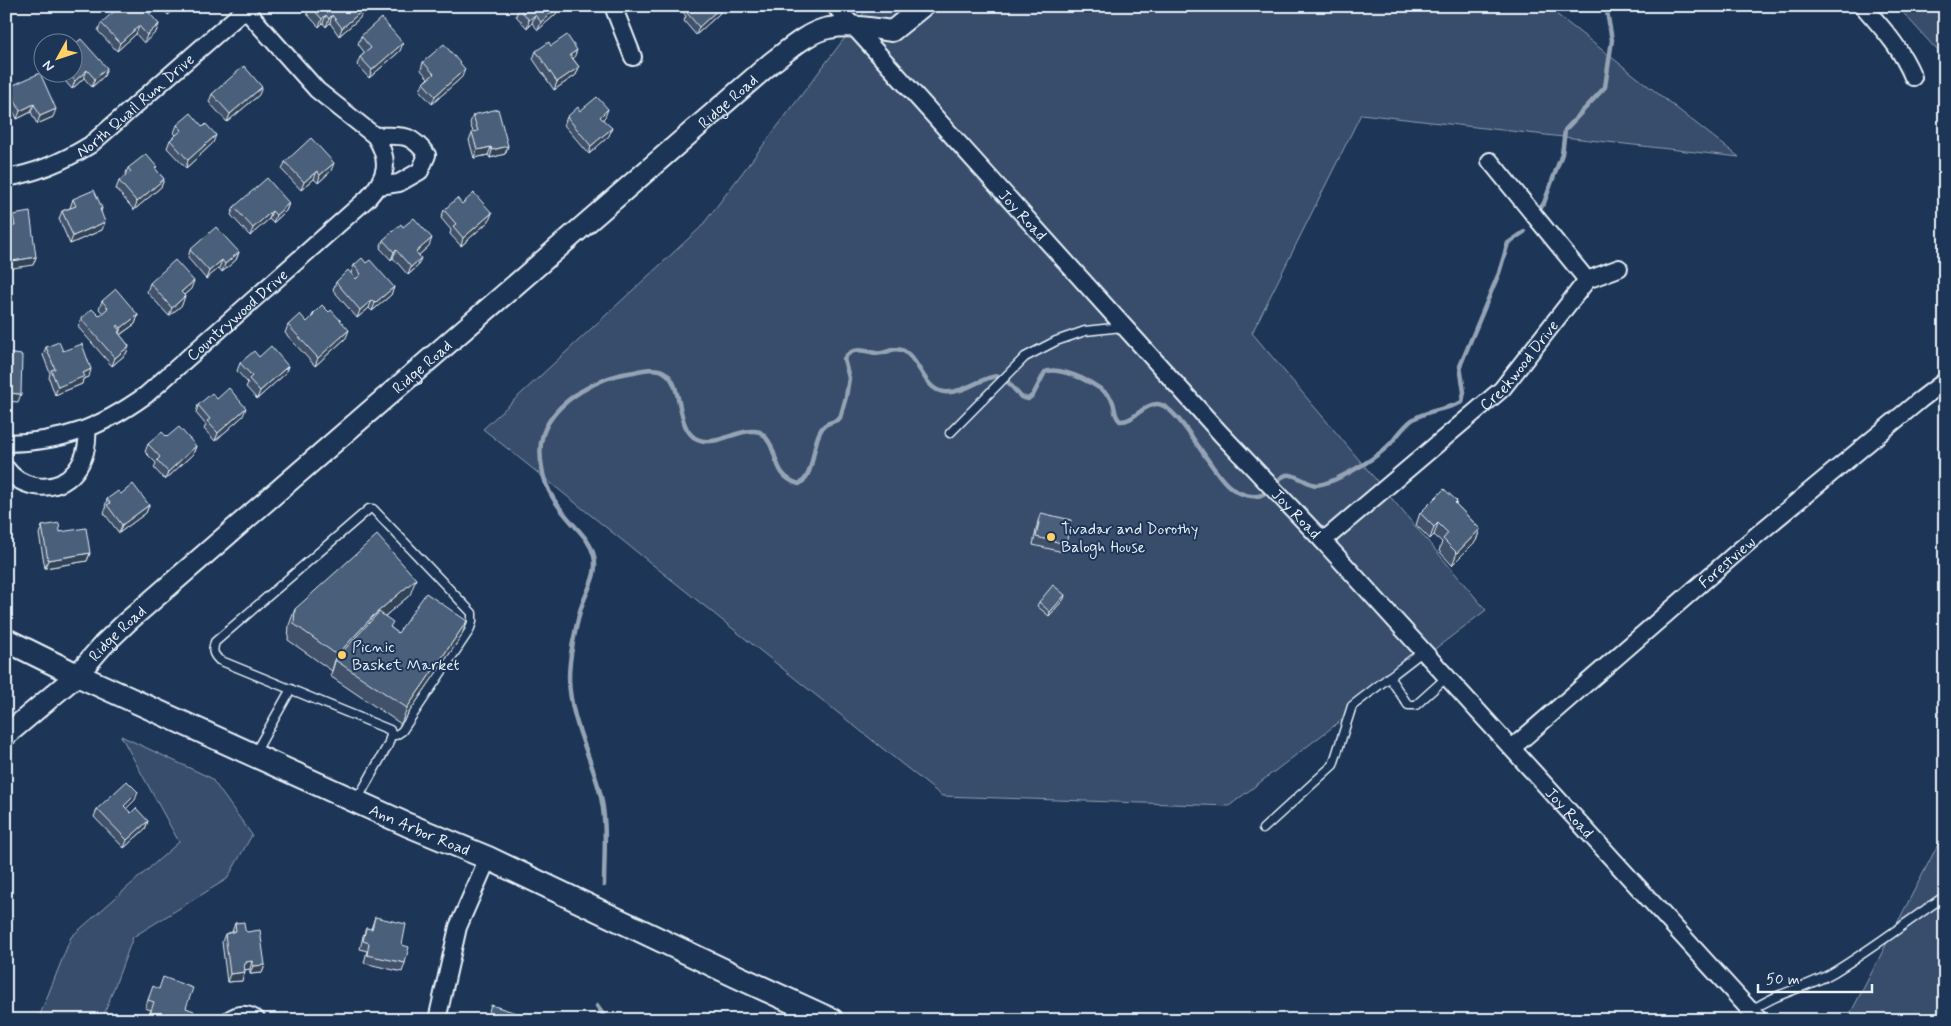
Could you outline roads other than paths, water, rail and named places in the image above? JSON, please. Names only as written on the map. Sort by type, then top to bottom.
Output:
[{"type":"main road","name":"Ann Arbor Road","points":[[6,640],[77,675],[356,802],[488,858],[832,1020]]},
{"type":"street","points":[[613,6],[633,57]]},
{"type":"street","name":"Joy Road","points":[[835,6],[1124,327],[1324,541],[1755,1015]]},
{"type":"street","name":"Ridge Road","points":[[6,735],[77,675],[103,645],[127,622],[771,63],[800,41],[827,28],[854,27],[892,31],[923,6]]},
{"type":"street","points":[[1863,6],[1896,43],[1913,77]]},
{"type":"street","points":[[247,8],[317,90],[375,136],[385,156],[385,171],[379,186]]},
{"type":"street","name":"North Quail Run Drive","points":[[6,178],[22,176],[46,168],[69,158],[90,145],[247,8]]},
{"type":"street","points":[[375,136],[402,136],[412,139],[427,155],[420,171],[399,182],[379,186]]},
{"type":"street","points":[[1490,161],[1587,280],[1619,268]]},
{"type":"street","name":"Countrywood Drive","points":[[6,443],[37,442],[68,436],[120,413],[146,395],[379,186]]},
{"type":"street","name":"Creekwood Drive","points":[[1324,541],[1502,389],[1587,280]]},
{"type":"street","name":"Forestview","points":[[1512,748],[1758,534],[1945,381]]},
{"type":"street","points":[[6,468],[18,479],[28,484],[49,487],[61,483],[78,470],[83,461],[88,441],[87,429]]},
{"type":"street","points":[[437,1020],[458,927],[488,858]]},
{"type":"street","points":[[229,1020],[241,1014],[248,1015],[257,1020]]},
{"type":"lane","points":[[950,432],[1025,357],[1056,341],[1085,331],[1124,327]]},
{"type":"lane","points":[[356,802],[388,744],[391,735],[390,730],[219,660],[212,649],[215,642],[369,509],[374,509],[472,613],[469,631],[402,731],[396,735],[391,735]]},
{"type":"lane","points":[[1263,829],[1333,765],[1352,706],[1423,651]]},
{"type":"lane","points":[[1389,677],[1408,705],[1416,705],[1447,677]]},
{"type":"lane","points":[[254,755],[291,689]]},
{"type":"lane","points":[[1755,1015],[1773,997],[1811,984],[1834,972],[1945,896]]},
{"type":"waterway","points":[[1540,209],[1562,154],[1565,130],[1605,87],[1612,40],[1606,6]]},
{"type":"waterway","points":[[1007,381],[1021,397],[1028,399],[1033,395],[1045,372],[1061,371],[1071,374],[1091,383],[1107,394],[1112,400],[1116,416],[1120,421],[1130,419],[1152,405],[1157,404],[1165,407],[1184,426],[1221,478],[1229,486],[1242,494],[1263,495],[1279,479],[1288,475],[1316,485],[1325,483],[1349,473],[1372,459],[1386,448],[1409,422],[1430,412],[1462,402],[1464,392],[1460,366],[1499,273],[1508,243],[1524,232]]},
{"type":"waterway","points":[[604,885],[605,837],[602,801],[576,721],[569,679],[576,627],[582,604],[593,577],[595,563],[593,551],[583,535],[558,505],[546,484],[540,447],[543,434],[549,422],[568,400],[593,384],[621,374],[653,369],[661,370],[670,378],[674,386],[685,426],[690,434],[697,439],[712,441],[745,432],[760,432],[771,445],[783,474],[799,484],[804,480],[811,466],[819,433],[827,424],[840,418],[849,378],[844,359],[850,353],[862,350],[879,354],[900,349],[909,355],[932,386],[944,392],[967,388],[987,378],[999,376]]},
{"type":"waterway","points":[[597,1006],[607,1020]]},
{"type":"place","name":"Tivadar and Dorothy Balogh House","points":[[1051,537]]},
{"type":"place","name":"Picnic Basket Market","points":[[342,655]]}]
